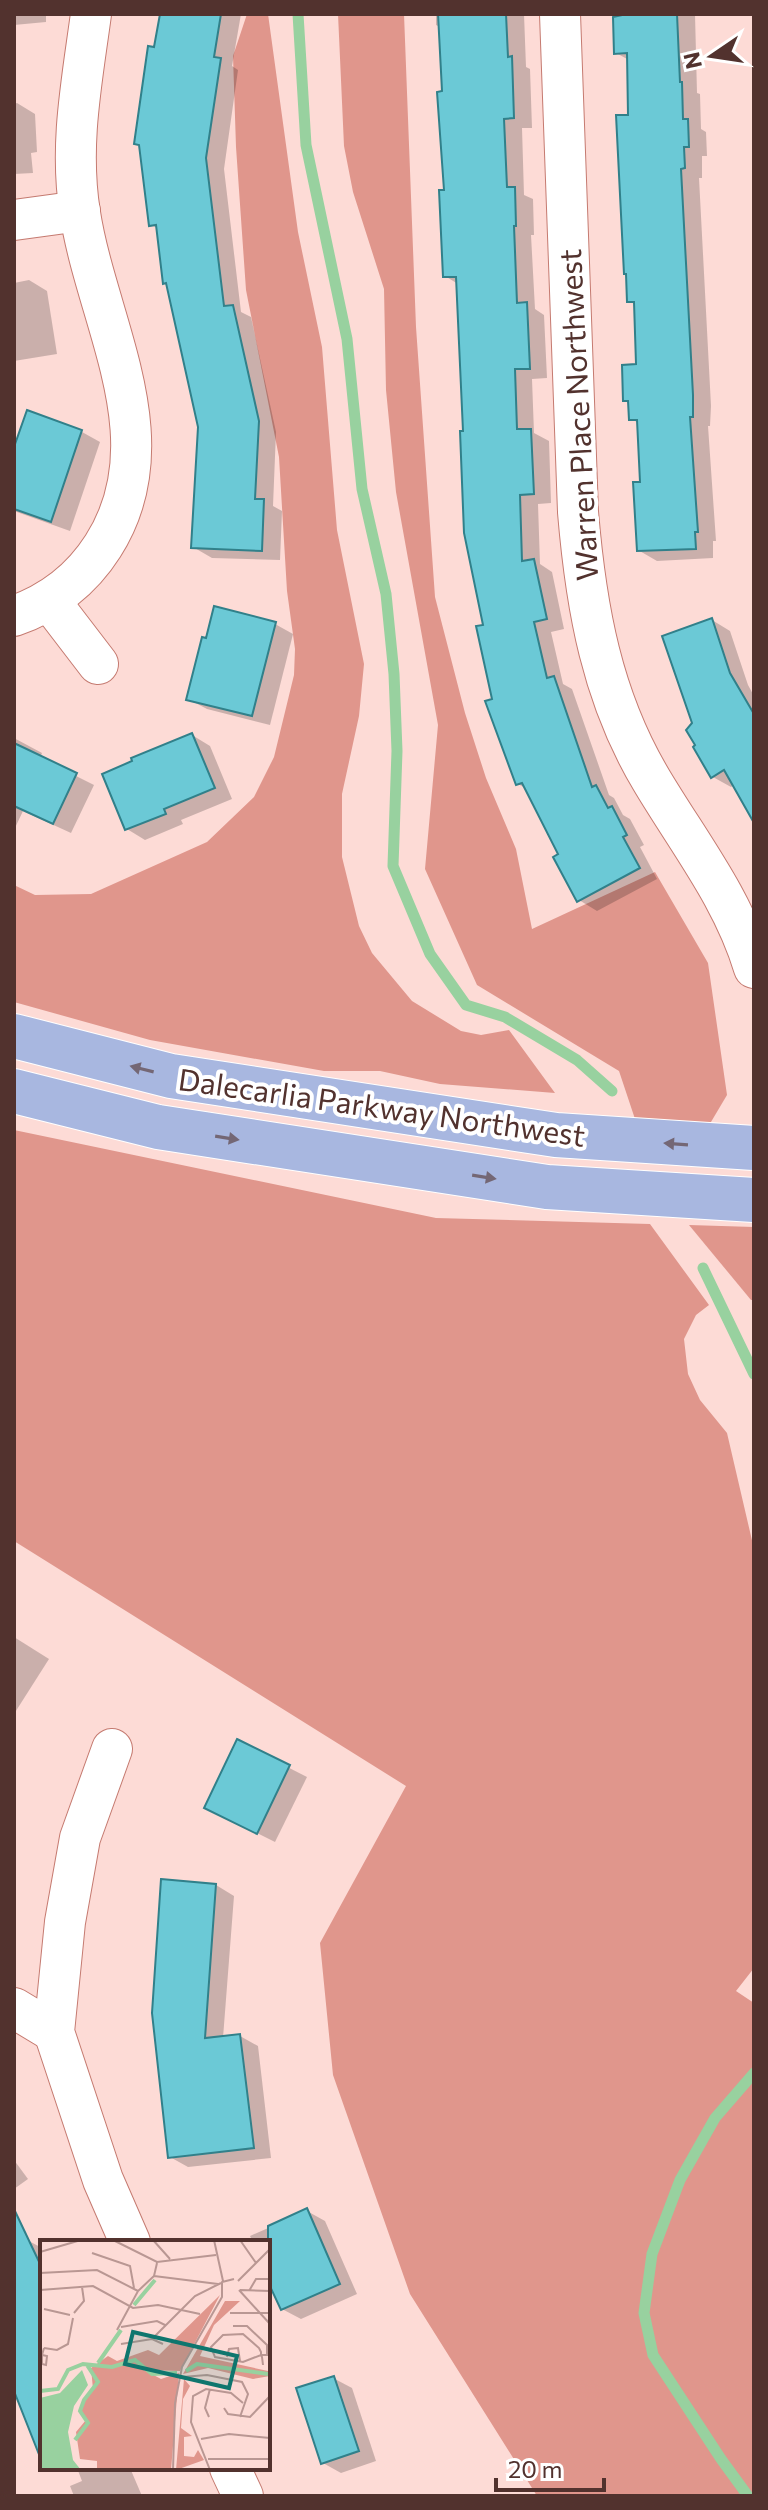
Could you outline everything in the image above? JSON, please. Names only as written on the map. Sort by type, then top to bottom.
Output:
[{"type":"main road","name":"Dalecarlia Parkway Northwest","points":[[14,1036],[171,1076],[556,1135],[754,1148]]},
{"type":"main road","name":"Dalecarlia Parkway Northwest","points":[[14,1091],[158,1127],[547,1187],[754,1200]]},
{"type":"street","points":[[91,14],[76,124],[75,161],[88,254],[128,403],[133,457],[127,492],[106,542],[85,570],[31,608],[98,664]]},
{"type":"street","name":"Warren Place Northwest","points":[[560,14],[578,512],[583,578],[595,640],[615,708],[630,741],[729,902],[754,968]]},
{"type":"street","points":[[14,220],[80,211]]},
{"type":"street","points":[[112,1749],[80,1838],[65,1922],[54,2032],[103,2180],[129,2240]]},
{"type":"street","points":[[14,2008],[54,2032]]},
{"type":"street","points":[[231,2470],[243,2496]]},
{"type":"shaded area","points":[[247,14],[268,14],[298,232],[322,347],[337,530],[364,664],[359,716],[342,794],[342,857],[359,926],[372,953],[412,1001],[461,1031],[481,1035],[509,1030],[555,1093],[440,1084],[380,1071],[324,1071],[150,1040],[14,1002],[14,885],[35,895],[91,894],[207,842],[254,797],[274,757],[294,675],[295,649],[287,591],[279,457],[246,290],[233,56]]},
{"type":"shaded area","points":[[338,14],[404,14],[416,327],[435,597],[465,713],[486,778],[516,849],[532,929],[655,872],[708,963],[727,1095],[708,1127],[635,1119],[619,1071],[477,985],[425,869],[438,725],[396,492],[386,390],[384,289],[353,192],[344,146]]},
{"type":"shaded area","points":[[14,1130],[436,1218],[650,1224],[709,1305],[696,1315],[684,1339],[688,1374],[700,1400],[727,1433],[754,1549],[754,1968],[736,1991],[754,2003],[754,2496],[537,2496],[410,2294],[333,2075],[320,1943],[406,1786],[14,1541]]},
{"type":"shaded area","points":[[689,1225],[754,1227],[754,1300],[751,1300]]},
{"type":"building","points":[[160,14],[221,14],[214,57],[221,58],[206,158],[224,306],[233,305],[259,421],[255,499],[264,499],[262,551],[191,548],[198,427],[166,283],[163,284],[156,225],[149,226],[139,145],[134,144],[148,46],[154,47]]},
{"type":"building","points":[[438,14],[506,14],[508,57],[512,56],[514,118],[504,119],[507,187],[515,187],[517,303],[527,302],[530,369],[515,369],[517,429],[531,429],[534,494],[520,495],[522,561],[534,559],[547,619],[534,622],[547,678],[554,676],[592,787],[596,785],[608,808],[612,806],[627,835],[623,837],[640,868],[577,902],[553,857],[558,854],[522,783],[516,785],[485,701],[492,699],[476,626],[483,625],[464,533],[456,277],[443,277],[439,190],[444,190],[437,92],[442,91]]},
{"type":"building","points":[[677,14],[683,119],[688,119],[689,147],[684,147],[685,168],[681,169],[693,395],[693,417],[690,417],[698,532],[695,532],[696,549],[637,551],[633,482],[640,482],[637,420],[629,420],[628,401],[623,401],[622,365],[636,364],[634,302],[627,302],[624,274],[616,115],[628,115],[627,53],[614,54],[613,17]]},
{"type":"building","points":[[27,410],[82,430],[51,522],[14,509],[14,447]]},
{"type":"building","points":[[214,606],[276,622],[252,716],[186,700],[202,637],[206,638]]},
{"type":"building","points":[[712,618],[730,673],[754,714],[754,823],[724,770],[711,778],[693,747],[695,745],[686,730],[692,723],[662,636]]},
{"type":"building","points":[[192,733],[215,788],[164,809],[166,814],[125,830],[102,774],[132,761],[131,758]]},
{"type":"building","points":[[14,743],[77,773],[53,824],[14,806]]},
{"type":"building","points":[[237,1739],[290,1765],[257,1834],[204,1808]]},
{"type":"building","points":[[161,1879],[216,1884],[205,2038],[240,2034],[254,2148],[168,2158],[152,2013]]},
{"type":"building","points":[[307,2208],[340,2284],[281,2310],[270,2286],[268,2226]]},
{"type":"building","points":[[14,2209],[40,2264],[40,2457],[14,2391]]},
{"type":"building","points":[[334,2376],[359,2451],[321,2464],[296,2388]]},
{"type":"waterway","points":[[298,14],[306,145],[347,339],[362,489],[386,594],[397,751],[393,866],[430,954],[466,1005],[505,1017],[577,1060],[612,1091]]},
{"type":"waterway","points":[[703,1268],[754,1374]]},
{"type":"waterway","points":[[748,2496],[653,2355],[644,2313],[652,2254],[680,2180],[715,2118],[754,2073]]}]
